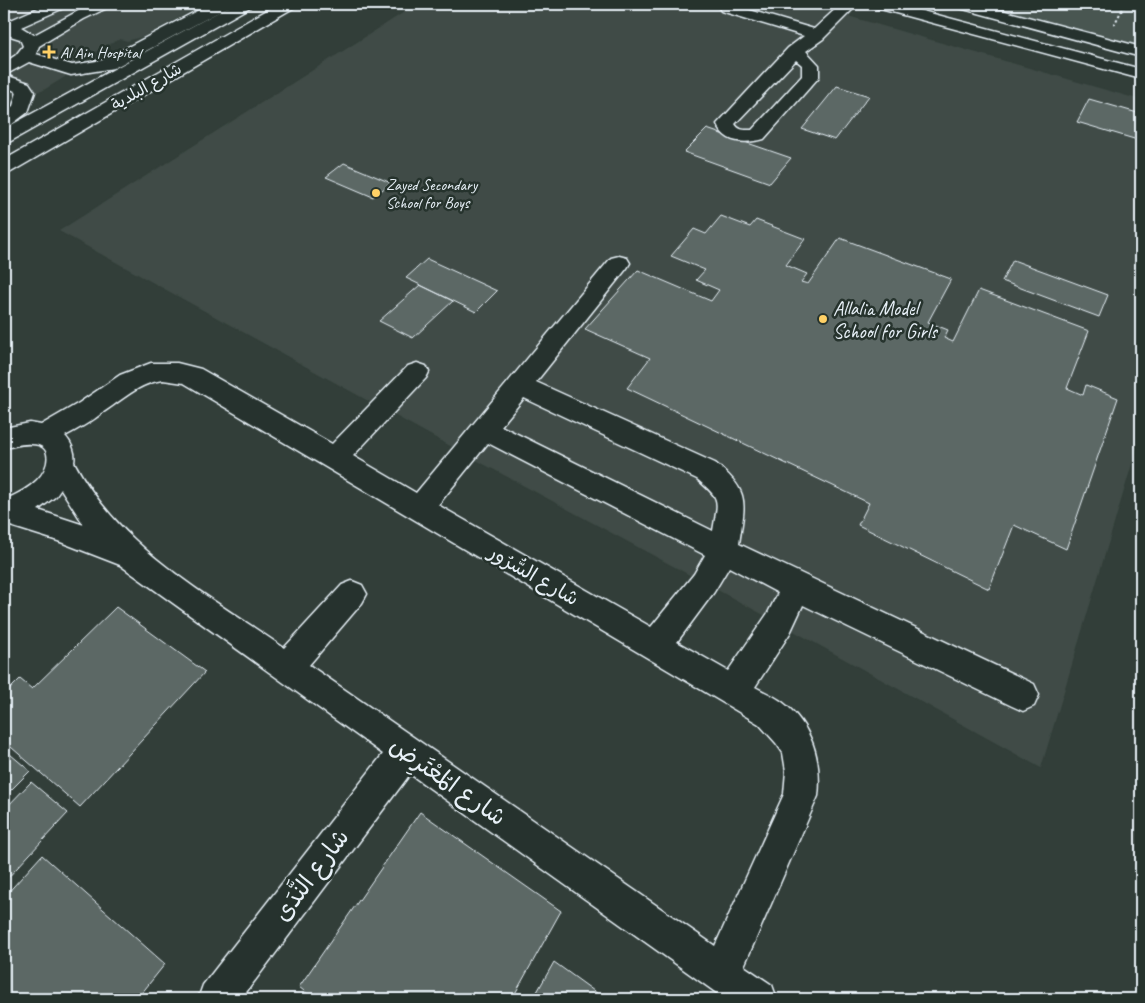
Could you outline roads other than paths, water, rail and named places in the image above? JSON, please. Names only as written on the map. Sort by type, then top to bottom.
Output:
[{"type":"street","points":[[4,29],[60,4]]},
{"type":"street","points":[[4,70],[29,49],[78,16],[103,4]]},
{"type":"street","points":[[29,49],[71,70],[108,64],[222,4]]},
{"type":"street","name":"شارع البلدية","points":[[4,137],[244,4]]},
{"type":"street","name":"شارع البلدية","points":[[4,168],[289,4]]},
{"type":"street","points":[[794,52],[810,64],[812,73],[810,77],[757,135],[739,136],[729,131],[726,124],[728,121],[794,52],[850,4]]},
{"type":"street","points":[[879,4],[1133,72]]},
{"type":"street","points":[[962,4],[1141,52]]},
{"type":"street","points":[[727,8],[816,35]]},
{"type":"street","points":[[4,29],[23,33],[29,37],[29,49]]},
{"type":"street","points":[[4,80],[23,87],[26,92],[22,108],[4,122]]},
{"type":"street","points":[[419,509],[619,264]]},
{"type":"street","name":"شارع السُّرُور","points":[[44,435],[78,416],[131,379],[154,372],[177,371],[192,376],[770,713],[786,726],[796,742],[802,760],[804,778],[801,796],[722,973]]},
{"type":"street","points":[[334,459],[417,372]]},
{"type":"street","points":[[520,385],[706,471],[724,486],[731,506],[724,550],[704,583],[655,646]]},
{"type":"street","points":[[484,429],[796,587],[1023,695]]},
{"type":"street","points":[[7,436],[24,434],[44,435]]},
{"type":"street","name":"شارع المُعْتَرِض","points":[[44,435],[59,446],[63,455],[62,465],[75,491],[92,516],[113,540],[138,563],[758,999]]},
{"type":"street","points":[[4,512],[23,505],[42,494],[51,485],[62,465]]},
{"type":"street","name":"شارع المُعْتَرِض","points":[[4,512],[72,533],[138,563]]},
{"type":"street","points":[[733,692],[779,623],[796,587]]},
{"type":"street","points":[[287,667],[352,594]]},
{"type":"street","name":"شارع النَّدَى","points":[[217,999],[406,751]]},
{"type":"place","name":"Al Ain Hospital","points":[[49,52]]},
{"type":"place","name":"Zayed Secondary School for Boys","points":[[376,193]]},
{"type":"place","name":"Allalia Model School for Girls","points":[[823,319]]}]
